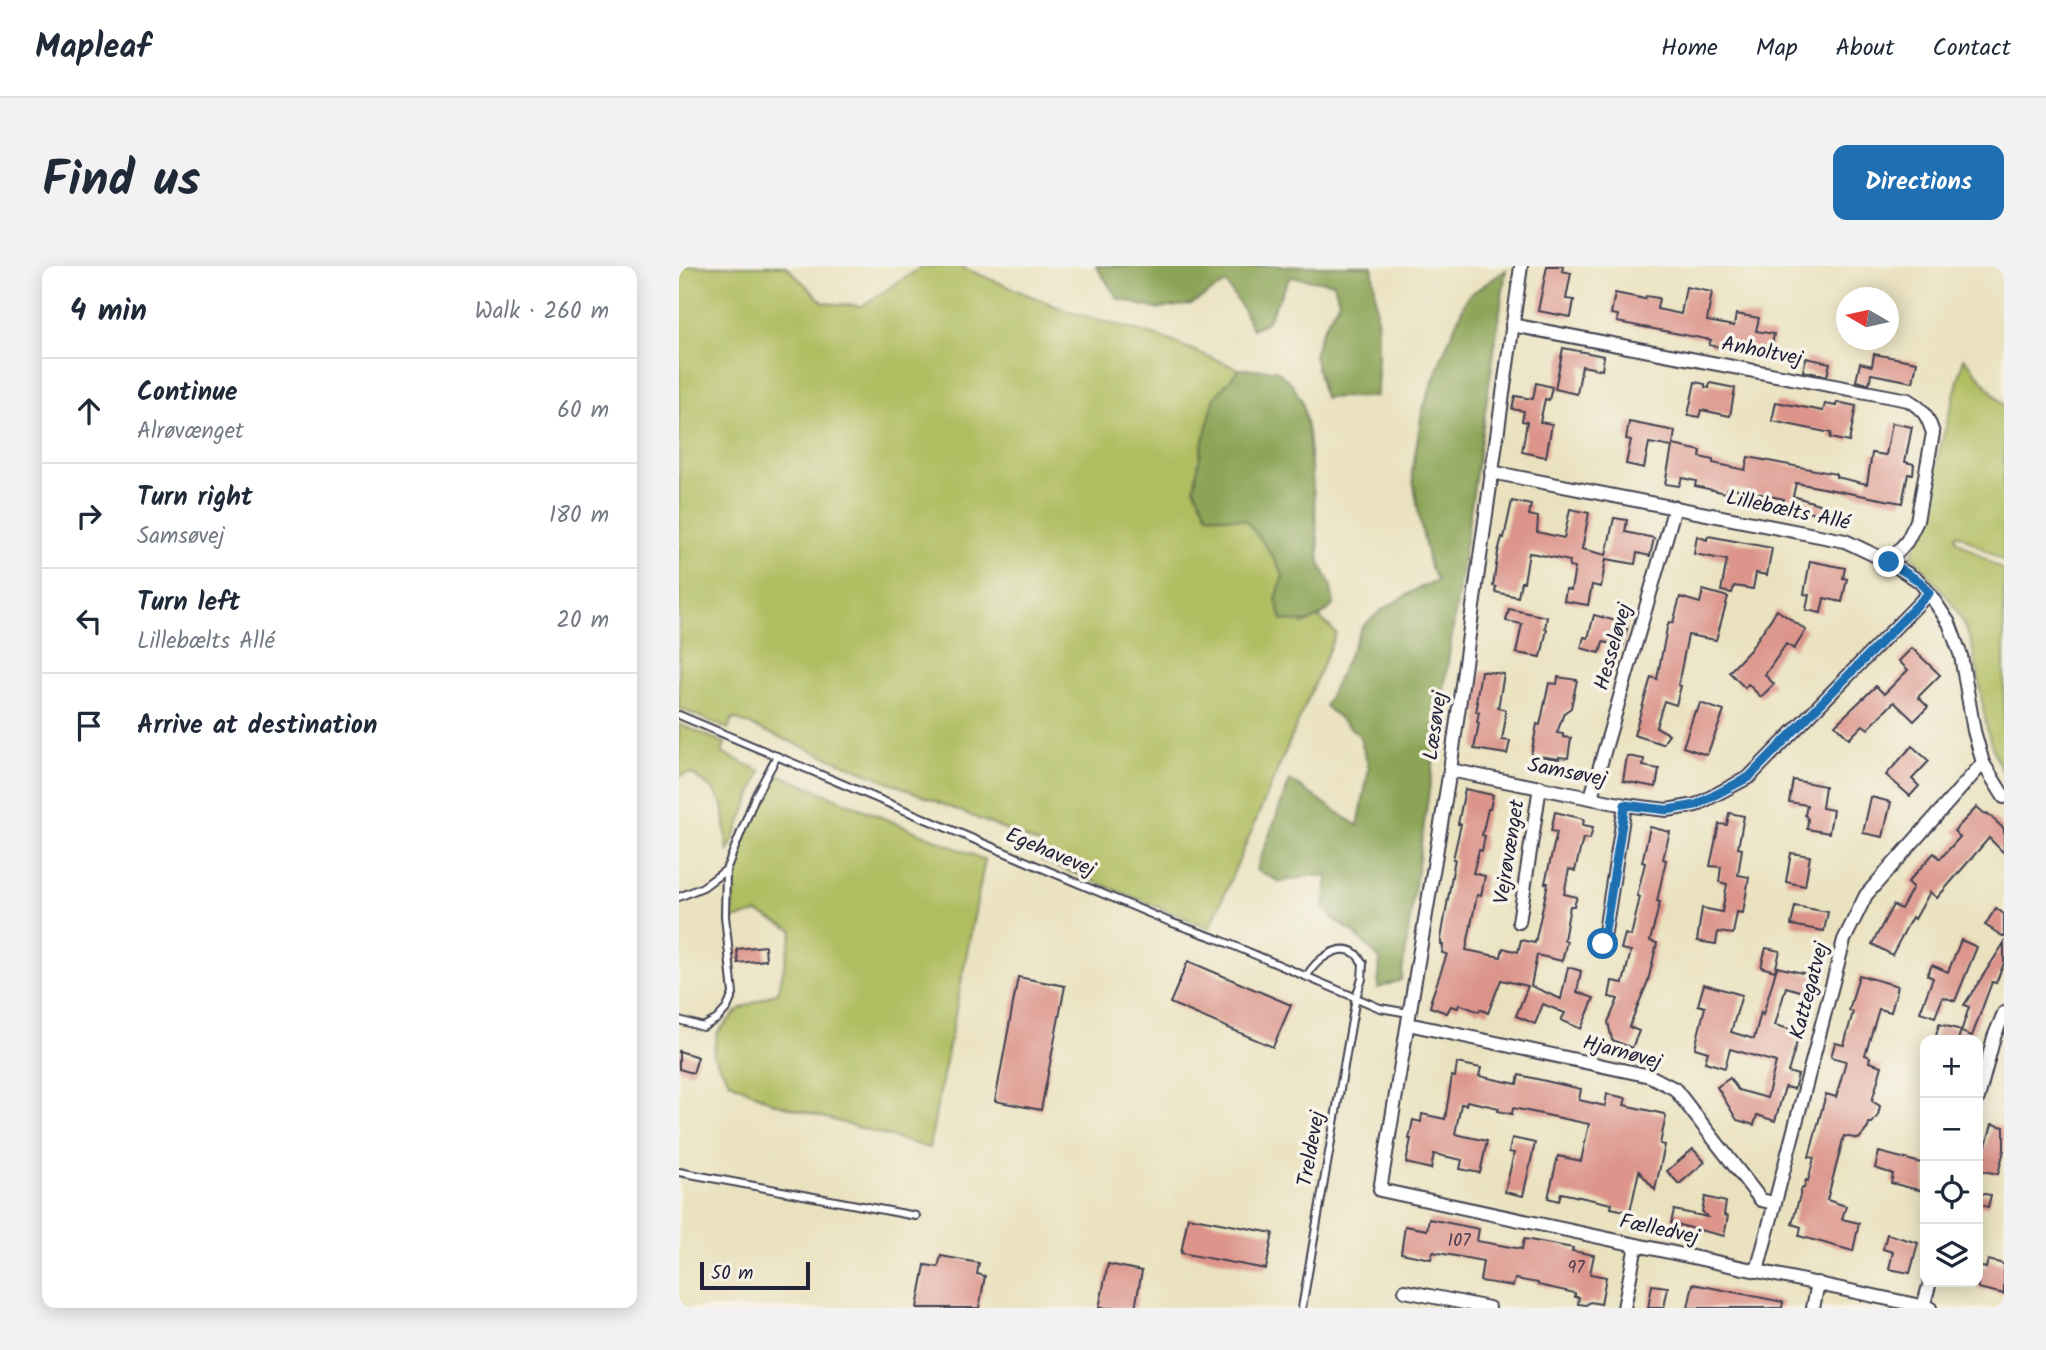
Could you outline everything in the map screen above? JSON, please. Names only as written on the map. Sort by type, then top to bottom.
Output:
[{"type":"street","name":"Læsøvej","points":[[1380,1190],[1450,770],[1521,266]]},
{"type":"street","name":"Anholtvej","points":[[1512,325],[1908,400],[1922,409],[1929,419],[1933,433],[1917,521],[1907,541],[1889,562]]},
{"type":"street","name":"Lillebælts Allé","points":[[1491,472],[1845,541],[1889,562],[1919,581],[1949,623],[1961,656],[1974,731],[1983,763],[2004,797]]},
{"type":"street","name":"Hesseløvej","points":[[1591,797],[1675,507]]},
{"type":"street","name":"Samsøvej","points":[[1450,770],[1625,805],[1667,810],[1696,805],[1749,777],[1929,593]]},
{"type":"street","name":"Kattegatvej","points":[[1757,1271],[1844,940],[1866,895],[1983,763]]},
{"type":"street","name":"Vejrøvænget","points":[[1519,922],[1539,787]]},
{"type":"street","points":[[1603,944],[1625,805]]},
{"type":"street","points":[[1983,1079],[1994,1037],[2004,1013]]},
{"type":"street","name":"Hjarnøvej","points":[[1409,1018],[1650,1076],[1675,1089],[1761,1200],[1774,1203]]},
{"type":"street","name":"Fælledvej","points":[[1380,1190],[1927,1307]]},
{"type":"street","points":[[1624,1308],[1636,1245]]},
{"type":"street","points":[[1813,1308],[1818,1283]]},
{"type":"street","points":[[1927,1307],[1929,1287]]},
{"type":"street","points":[[1405,1291],[1489,1308]]},
{"type":"lane","name":"Egehavevej","points":[[679,715],[1170,922],[1218,939],[1409,1018]]},
{"type":"lane","points":[[679,1020],[703,1027],[717,1019],[727,1008],[733,994],[725,916],[726,870],[755,797],[777,756]]},
{"type":"lane","points":[[679,898],[703,887],[726,870]]},
{"type":"lane","name":"Treldevej","points":[[1302,1308],[1363,963],[1356,954],[1347,949],[1335,951],[1311,967],[1307,976]]},
{"type":"lane","points":[[679,1172],[916,1216]]},
{"type":"green space","points":[[679,266],[786,266],[824,303],[862,306],[923,266],[959,266],[1067,311],[1161,337],[1239,369],[1215,398],[1208,515],[1246,520],[1274,555],[1283,575],[1276,600],[1303,624],[1319,617],[1336,633],[1210,928],[1041,860],[1042,845],[733,718],[728,729],[679,708]]},
{"type":"green space","points":[[1096,266],[1372,266],[1378,331],[1377,396],[1324,398],[1314,355],[1321,333],[1339,301],[1334,283],[1290,277],[1267,322],[1252,329],[1226,283],[1191,304],[1156,309],[1118,299]]},
{"type":"green space","points":[[1506,270],[1401,980],[1378,988],[1380,959],[1324,908],[1328,876],[1309,876],[1280,882],[1256,870],[1290,780],[1358,826],[1369,768],[1359,735],[1325,706],[1362,627],[1383,609],[1417,589],[1438,581],[1430,568],[1412,473],[1422,412],[1468,296]]},
{"type":"green space","points":[[1964,358],[2004,406],[2004,561],[1960,535],[1956,535],[1956,540],[2004,571],[2004,773],[1991,743],[1968,633],[1948,598],[1912,556]]},
{"type":"green space","points":[[1239,369],[1276,370],[1291,383],[1302,401],[1308,433],[1320,564],[1330,583],[1334,604],[1311,621],[1282,620],[1276,600],[1283,575],[1271,553],[1245,520],[1208,515],[1194,488],[1215,397]]},
{"type":"green space","points":[[679,724],[725,743],[722,753],[761,771],[728,853],[723,805],[714,791],[691,773],[679,776]]},
{"type":"green space","points":[[780,775],[985,860],[929,1148],[774,1103],[730,1082],[713,1055],[717,1033],[739,1009],[778,992],[793,930],[758,913],[733,919],[732,871],[739,849],[766,787]]},
{"type":"building","points":[[1547,266],[1563,266],[1562,271],[1571,273],[1566,299],[1574,300],[1571,317],[1538,311]]},
{"type":"building","points":[[1686,287],[1712,292],[1707,321],[1734,326],[1736,314],[1759,318],[1756,331],[1774,334],[1770,357],[1709,345],[1711,340],[1617,322],[1618,315],[1611,314],[1615,293],[1645,299],[1646,296],[1659,298],[1657,309],[1681,314]]},
{"type":"building","points":[[1563,348],[1604,356],[1602,370],[1582,366],[1577,394],[1555,389]]},
{"type":"building","points":[[1874,354],[1917,362],[1913,382],[1871,374],[1869,384],[1856,381],[1860,363],[1872,366]]},
{"type":"building","points":[[1806,358],[1830,363],[1827,376],[1803,371]]},
{"type":"building","points":[[1695,382],[1705,384],[1705,387],[1709,388],[1710,383],[1735,388],[1730,416],[1701,410],[1699,417],[1688,415]]},
{"type":"building","points":[[1536,383],[1552,387],[1549,400],[1545,399],[1540,422],[1552,424],[1546,457],[1522,452],[1527,422],[1522,421],[1524,411],[1512,409],[1515,396],[1533,399]]},
{"type":"building","points":[[1776,402],[1823,411],[1825,404],[1836,406],[1837,402],[1856,406],[1849,442],[1830,438],[1831,433],[1772,421]]},
{"type":"building","points":[[1629,422],[1675,431],[1673,445],[1701,451],[1700,457],[1713,460],[1713,463],[1745,470],[1748,457],[1836,474],[1836,477],[1867,484],[1872,453],[1886,455],[1892,423],[1912,427],[1905,462],[1914,464],[1913,474],[1908,474],[1902,503],[1796,483],[1793,496],[1825,506],[1822,514],[1782,506],[1784,499],[1728,487],[1726,493],[1695,486],[1696,481],[1682,478],[1679,486],[1665,484],[1672,447],[1649,443],[1644,468],[1626,464],[1631,440],[1626,439]]},
{"type":"building","points":[[1512,501],[1531,505],[1529,515],[1538,517],[1537,532],[1564,538],[1570,509],[1589,513],[1582,549],[1606,555],[1614,518],[1627,520],[1625,532],[1654,538],[1650,556],[1637,553],[1635,564],[1606,559],[1601,587],[1592,585],[1588,605],[1564,601],[1566,589],[1571,590],[1575,568],[1569,567],[1570,561],[1529,553],[1524,582],[1521,582],[1518,597],[1495,592],[1496,587],[1493,586],[1498,552]]},
{"type":"building","points":[[1697,536],[1707,540],[1708,536],[1772,548],[1767,575],[1756,573],[1753,589],[1734,586],[1732,593],[1721,591],[1727,560],[1694,554]]},
{"type":"building","points":[[1810,561],[1845,568],[1843,578],[1847,579],[1842,602],[1824,598],[1821,613],[1806,610],[1809,595],[1804,594]]},
{"type":"building","points":[[1703,590],[1728,597],[1716,640],[1688,635],[1676,705],[1664,701],[1656,727],[1669,734],[1663,744],[1634,735],[1651,677],[1657,679],[1667,628],[1669,622],[1673,623],[1680,597],[1700,603]]},
{"type":"building","points":[[1509,609],[1547,617],[1541,657],[1516,653],[1522,624],[1506,621]]},
{"type":"building","points":[[1777,610],[1806,630],[1794,649],[1786,644],[1765,675],[1774,684],[1761,697],[1748,684],[1745,688],[1729,672],[1750,650]]},
{"type":"building","points":[[1594,615],[1628,624],[1623,646],[1603,642],[1600,653],[1581,648],[1584,637],[1588,638]]},
{"type":"building","points":[[1912,648],[1940,675],[1918,697],[1928,707],[1914,721],[1894,702],[1868,729],[1863,725],[1849,739],[1835,725],[1876,686],[1884,694],[1908,670],[1899,661]]},
{"type":"building","points":[[1481,671],[1504,674],[1498,708],[1505,710],[1502,740],[1510,741],[1507,754],[1474,749],[1479,723],[1476,702]]},
{"type":"building","points":[[1558,677],[1577,680],[1571,708],[1564,713],[1557,733],[1571,738],[1568,758],[1531,755],[1549,683],[1557,684]]},
{"type":"building","points":[[1700,703],[1724,711],[1707,755],[1683,747]]},
{"type":"building","points":[[1912,746],[1929,761],[1912,779],[1919,786],[1910,796],[1886,775]]},
{"type":"building","points":[[1627,756],[1644,759],[1643,766],[1659,769],[1656,787],[1623,781]]},
{"type":"building","points":[[1793,780],[1825,786],[1822,808],[1833,810],[1829,833],[1807,829],[1807,805],[1789,802]]},
{"type":"building","points":[[1465,789],[1493,795],[1482,835],[1485,836],[1482,851],[1479,850],[1473,873],[1485,876],[1481,896],[1477,895],[1466,950],[1501,957],[1503,948],[1518,952],[1521,940],[1535,943],[1557,832],[1551,831],[1555,812],[1584,819],[1583,825],[1593,827],[1590,839],[1583,838],[1575,871],[1569,869],[1564,894],[1577,897],[1574,906],[1570,906],[1562,961],[1537,955],[1531,986],[1561,999],[1568,967],[1581,971],[1577,992],[1594,998],[1581,1029],[1561,1020],[1565,1013],[1543,1004],[1535,1024],[1516,1016],[1528,986],[1501,980],[1488,1013],[1459,1004],[1458,1008],[1451,1006],[1447,1013],[1430,1007],[1447,954],[1442,953],[1441,939]]},
{"type":"building","points":[[1871,797],[1891,802],[1883,837],[1863,833]]},
{"type":"building","points":[[1977,807],[2004,829],[2004,853],[1989,838],[1937,898],[1930,892],[1915,919],[1912,917],[1892,955],[1872,944],[1893,905],[1901,909],[1913,887],[1908,882],[1934,853],[1940,859],[1960,837],[1954,831]]},
{"type":"building","points":[[1729,813],[1744,816],[1738,848],[1742,849],[1738,875],[1749,877],[1743,913],[1737,912],[1733,934],[1718,932],[1716,944],[1697,941],[1702,908],[1722,912],[1727,884],[1719,882],[1721,867],[1710,866],[1719,824],[1727,825]]},
{"type":"building","points":[[1650,827],[1670,832],[1657,901],[1660,902],[1650,941],[1657,943],[1648,981],[1629,1027],[1639,1031],[1632,1048],[1612,1040],[1608,1022],[1618,999],[1609,997],[1612,981],[1623,983],[1631,951],[1621,949],[1625,934],[1631,936],[1640,897],[1637,896]]},
{"type":"building","points":[[1791,853],[1810,856],[1805,886],[1786,882]]},
{"type":"building","points":[[1795,906],[1828,912],[1824,931],[1791,925]]},
{"type":"building","points":[[1996,908],[2004,914],[2004,937],[1985,925]]},
{"type":"building","points":[[1961,940],[1977,947],[1955,1001],[1943,997],[1935,1017],[1920,1012],[1933,978],[1927,975],[1932,965],[1948,972]]},
{"type":"building","points":[[2004,943],[2004,963],[1996,983],[1992,982],[1972,1035],[1961,1032],[1969,1007],[1964,1005]]},
{"type":"building","points":[[765,946],[766,960],[738,963],[737,949]]},
{"type":"building","points":[[1766,948],[1780,951],[1775,971],[1761,967]]},
{"type":"building","points":[[1188,961],[1291,1005],[1273,1047],[1170,1003]]},
{"type":"building","points":[[1777,967],[1815,976],[1810,994],[1786,987],[1775,1025],[1800,1032],[1788,1072],[1798,1075],[1794,1089],[1785,1087],[1775,1121],[1757,1115],[1754,1125],[1737,1120],[1717,1087],[1730,1078],[1738,1090],[1767,1098],[1776,1062],[1730,1049],[1725,1068],[1705,1062],[1708,1052],[1695,1048],[1705,1007],[1698,1005],[1704,984],[1742,995],[1731,1032],[1754,1039]]},
{"type":"building","points":[[1859,975],[1898,986],[1891,1012],[1879,1009],[1865,1055],[1870,1057],[1869,1062],[1882,1066],[1872,1101],[1880,1106],[1878,1115],[1859,1139],[1844,1136],[1827,1200],[1846,1206],[1842,1219],[1859,1223],[1853,1251],[1799,1236],[1801,1227],[1792,1224],[1802,1188],[1806,1180],[1808,1181],[1814,1158],[1809,1157],[1826,1094],[1836,1097],[1846,1061],[1831,1057],[1835,1043],[1844,1045],[1853,1012],[1849,1011]]},
{"type":"building","points":[[1018,977],[1065,986],[1041,1110],[995,1101]]},
{"type":"building","points":[[1939,1024],[1961,1030],[1960,1035],[1936,1035]]},
{"type":"building","points":[[679,1051],[698,1057],[693,1073],[679,1069]]},
{"type":"building","points":[[1457,1063],[1481,1068],[1479,1076],[1517,1084],[1519,1075],[1581,1089],[1579,1100],[1605,1106],[1607,1094],[1626,1098],[1624,1105],[1664,1114],[1666,1116],[1660,1144],[1665,1145],[1655,1190],[1639,1171],[1630,1212],[1611,1208],[1612,1204],[1561,1193],[1559,1201],[1548,1198],[1558,1156],[1581,1161],[1589,1124],[1513,1108],[1512,1114],[1498,1111],[1499,1108],[1467,1101],[1466,1105],[1461,1104],[1455,1134],[1487,1141],[1480,1173],[1460,1169],[1462,1160],[1434,1154],[1431,1169],[1406,1163],[1413,1120],[1421,1122],[1422,1114],[1445,1119],[1452,1076],[1455,1077]]},
{"type":"building","points":[[1992,1124],[2004,1127],[2004,1150],[1998,1174],[1983,1171],[1983,1156]]},
{"type":"building","points":[[1512,1138],[1535,1143],[1523,1196],[1505,1192],[1514,1153],[1509,1152]]},
{"type":"building","points":[[1693,1149],[1705,1162],[1679,1184],[1667,1171]]},
{"type":"building","points":[[1879,1152],[1920,1163],[1920,1190],[1891,1183],[1893,1174],[1875,1168]]},
{"type":"building","points":[[1983,1194],[1991,1195],[1988,1207],[1983,1206]]},
{"type":"building","points":[[1705,1197],[1726,1202],[1724,1215],[1728,1216],[1724,1236],[1671,1223],[1674,1210],[1707,1217],[1702,1211]]},
{"type":"building","points":[[1188,1217],[1273,1233],[1266,1269],[1181,1253]]},
{"type":"building","points":[[1429,1219],[1479,1229],[1477,1241],[1522,1249],[1524,1239],[1573,1248],[1572,1251],[1594,1255],[1590,1274],[1606,1277],[1601,1304],[1578,1304],[1579,1297],[1575,1297],[1575,1293],[1538,1283],[1515,1279],[1513,1286],[1480,1281],[1483,1261],[1433,1252],[1431,1259],[1401,1253],[1405,1226],[1427,1230]]},
{"type":"building","points":[[1887,1234],[1918,1243],[1910,1273],[1889,1269],[1893,1252],[1883,1249]]},
{"type":"building","points":[[941,1256],[979,1263],[977,1274],[985,1276],[979,1308],[917,1308],[925,1265],[938,1267]]},
{"type":"building","points":[[1988,1260],[2004,1264],[2004,1294],[1978,1288],[1983,1287],[1983,1267],[1986,1268]]},
{"type":"building","points":[[1108,1264],[1142,1271],[1135,1308],[1099,1308]]},
{"type":"building","points":[[1693,1284],[1783,1302],[1782,1308],[1688,1308]]},
{"type":"building","points":[[1652,1285],[1668,1287],[1664,1308],[1648,1308]]},
{"type":"route","points":[[1603,944],[1625,805],[1667,810],[1696,805],[1749,777],[1929,593],[1919,581],[1889,562]]}]
